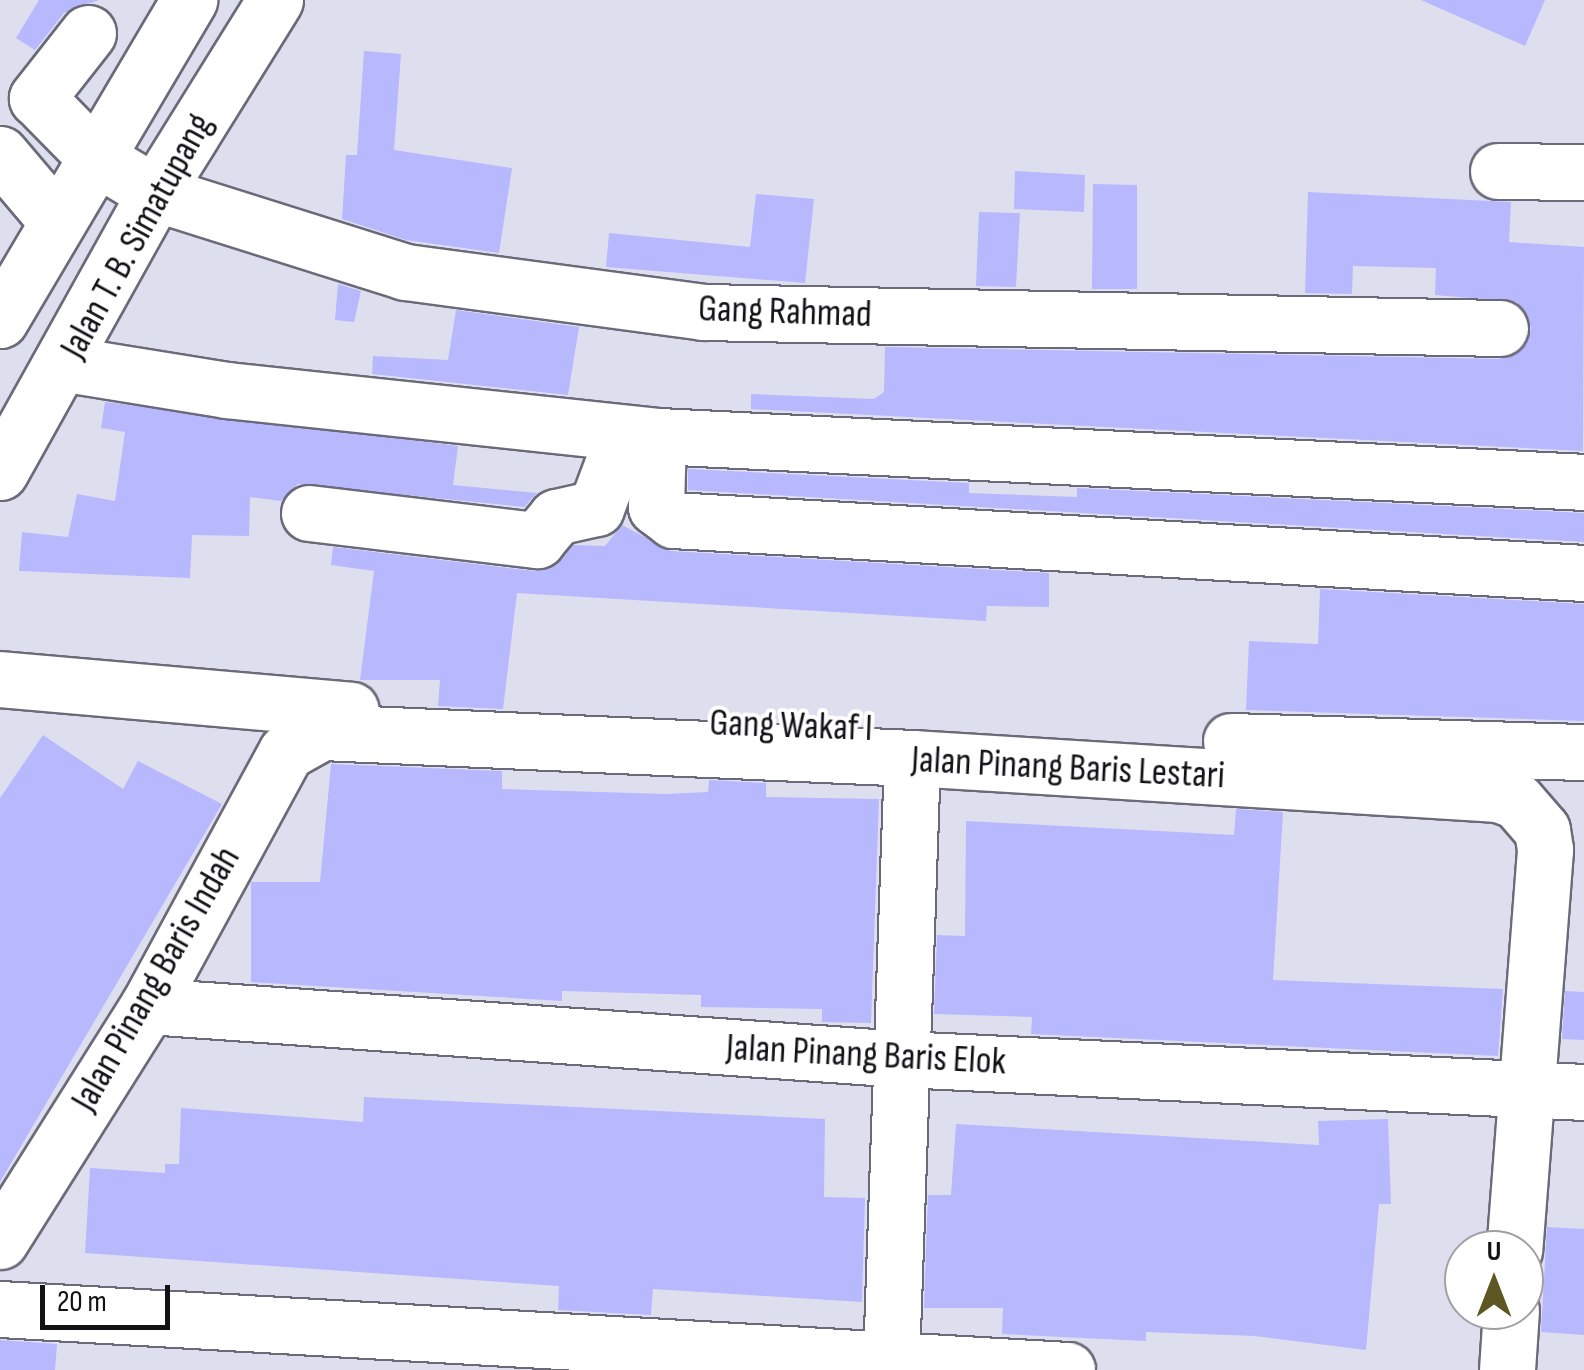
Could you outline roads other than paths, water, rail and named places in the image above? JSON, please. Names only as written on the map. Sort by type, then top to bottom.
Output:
[{"type":"street","name":"Jalan T. B. Simatupang","points":[[0,320],[189,0]]},
{"type":"street","name":"Jalan T. B. Simatupang","points":[[0,472],[66,364],[155,193],[275,0]]},
{"type":"street","name":"Gang Rahmad","points":[[88,32],[38,98],[96,157],[155,193],[404,272],[703,312],[1500,328]]},
{"type":"street","points":[[0,154],[56,220]]},
{"type":"street","points":[[1498,171],[1584,172]]},
{"type":"street","points":[[66,364],[227,390],[641,435],[1584,482]]},
{"type":"street","points":[[310,514],[537,540],[556,517],[596,508],[641,435]]},
{"type":"street","points":[[641,435],[656,507],[673,520],[1584,573]]},
{"type":"street","name":"Gang Wakaf I","points":[[0,679],[312,709],[1584,752]]},
{"type":"street","name":"Jalan Pinang Baris Lestari","points":[[322,732],[912,758],[1498,794],[1517,802],[1542,830],[1545,850],[1528,1088]]},
{"type":"street","name":"Jalan Pinang Baris Indah","points":[[0,1241],[148,1006],[286,752],[322,732]]},
{"type":"street","points":[[891,1360],[912,758]]},
{"type":"street","name":"Jalan Pinang Baris Elok","points":[[148,1006],[902,1058],[1584,1092]]},
{"type":"street","points":[[1516,1230],[1528,1088]]},
{"type":"street","points":[[0,1309],[1067,1370]]},
{"type":"street","points":[[1507,1370],[1509,1330]]}]
